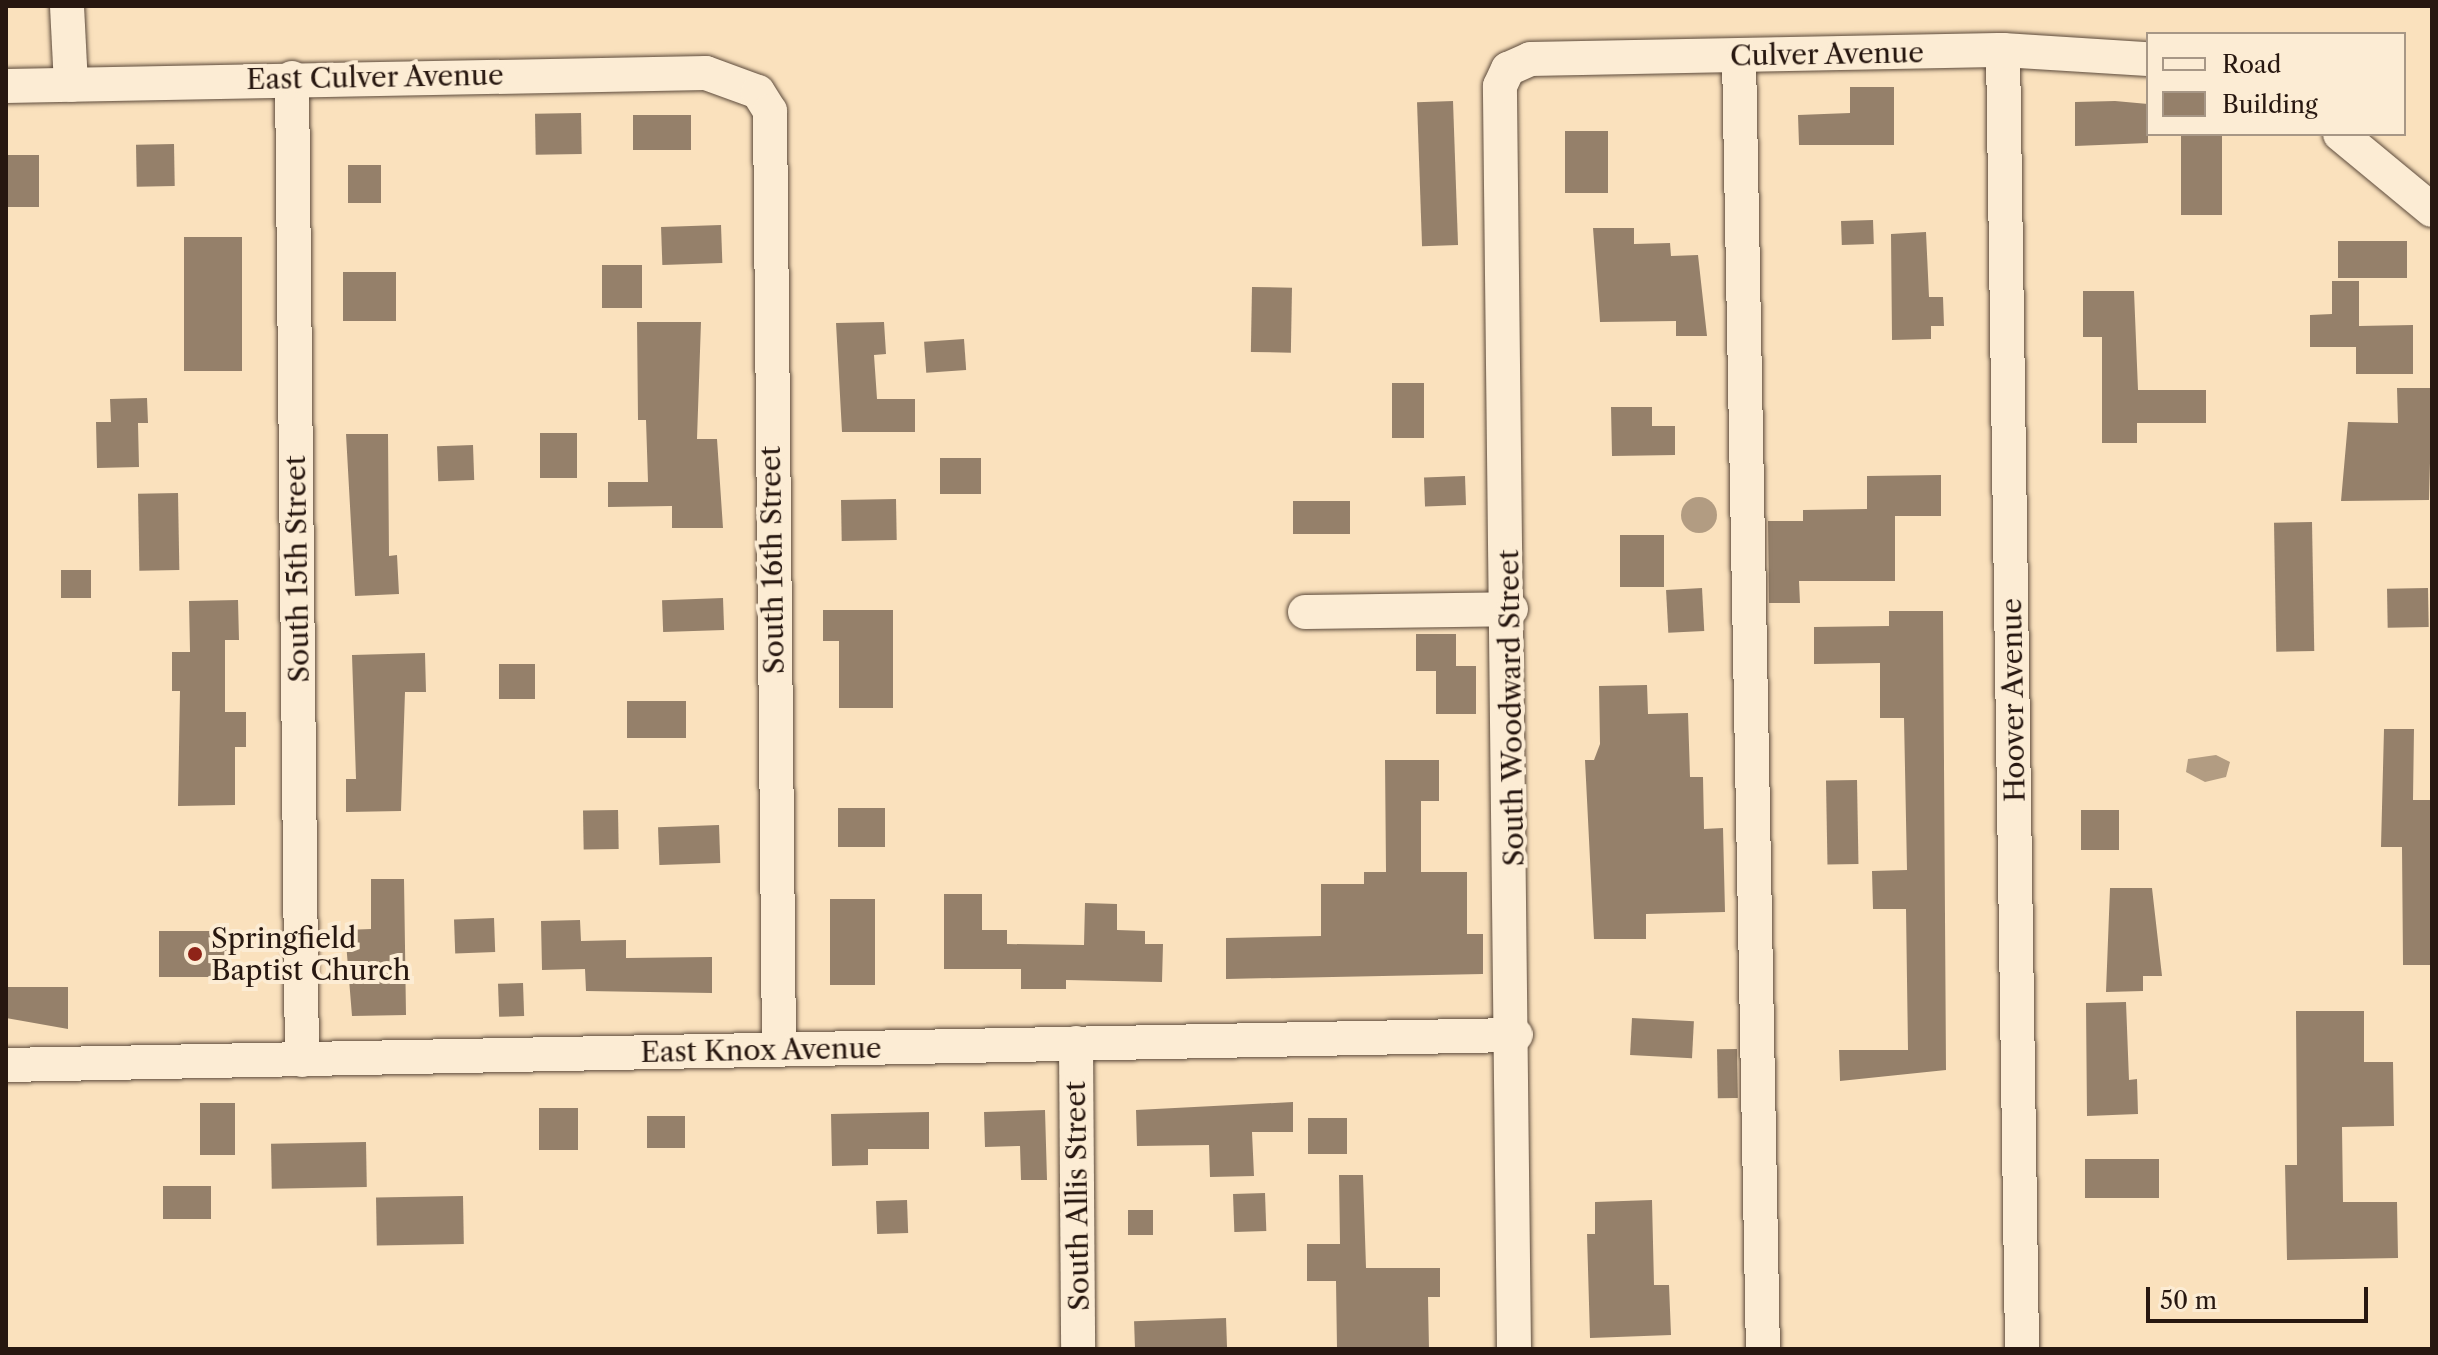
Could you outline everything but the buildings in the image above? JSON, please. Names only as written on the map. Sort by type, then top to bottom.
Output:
[{"type":"street","points":[[67,6],[71,85]]},
{"type":"street","name":"Culver Avenue","points":[[1508,69],[1530,59],[2003,50],[2146,59]]},
{"type":"street","name":"Hoover Avenue","points":[[2003,50],[2022,1349]]},
{"type":"street","points":[[1739,57],[1763,1349]]},
{"type":"street","name":"South Woodward Street","points":[[1508,69],[1496,105],[1511,609],[1516,1035],[1514,1349]]},
{"type":"street","name":"East Culver Avenue","points":[[6,86],[292,78],[706,73],[743,81]]},
{"type":"street","name":"South 15th Street","points":[[292,78],[302,1060]]},
{"type":"street","name":"South 16th Street","points":[[743,81],[770,111],[779,1050]]},
{"type":"street","points":[[2342,136],[2432,210]]},
{"type":"street","points":[[1305,612],[1511,609]]},
{"type":"street","name":"East Knox Avenue","points":[[6,1065],[1516,1035]]},
{"type":"street","name":"South Allis Street","points":[[1076,1043],[1078,1349]]},
{"type":"shaded area","points":[[1699,497],[1712,502],[1717,515],[1712,528],[1699,533],[1686,528],[1681,515],[1686,502]]},
{"type":"shaded area","points":[[2216,755],[2230,762],[2226,777],[2205,782],[2186,772],[2188,759]]},
{"type":"place","name":"Springfield Baptist Church","points":[[195,954]]}]
